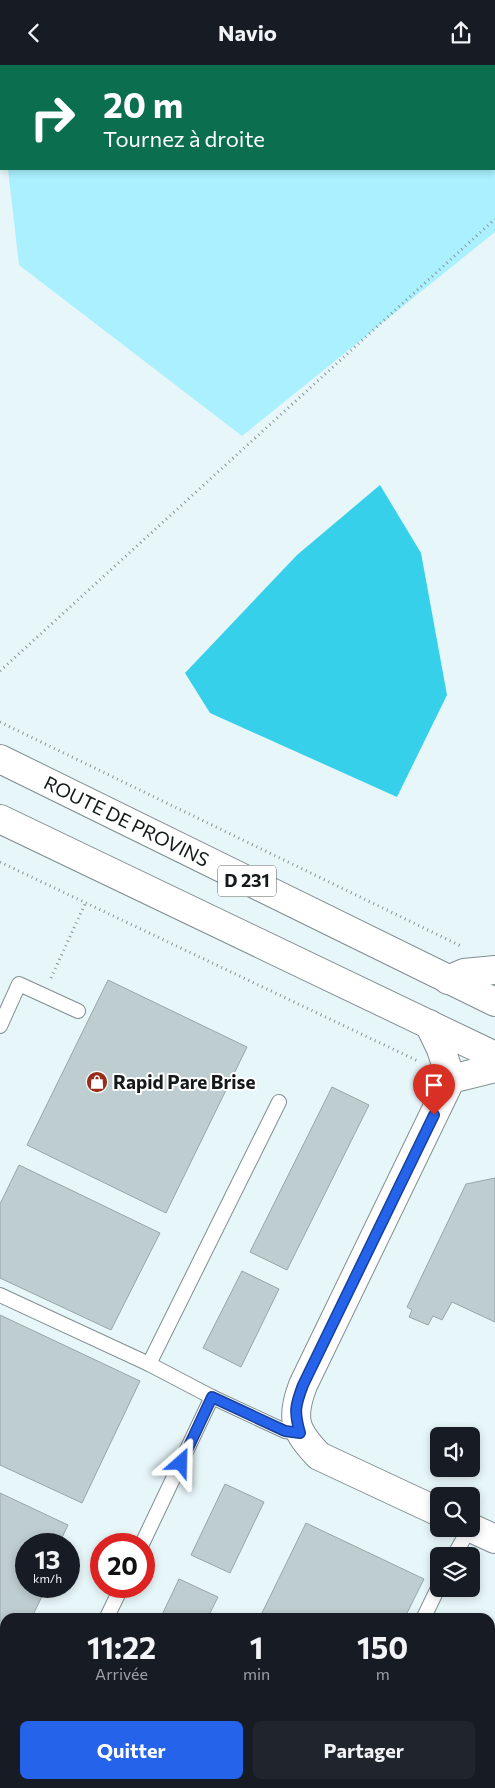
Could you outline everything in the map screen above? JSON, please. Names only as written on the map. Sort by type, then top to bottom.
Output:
[{"type":"main road","name":"ROUTE DE PROVINS","points":[[0,759],[495,1002]]},
{"type":"main road","name":"D 231","points":[[0,819],[495,1056]]},
{"type":"main road","points":[[448,980],[464,973],[495,970]]},
{"type":"main road","points":[[429,1024],[441,1049],[451,1079],[303,1385],[297,1399],[295,1415],[300,1433],[307,1444],[319,1456],[430,1508]]},
{"type":"main road","points":[[451,1079],[495,1068]]},
{"type":"main road","points":[[480,1532],[495,1539]]},
{"type":"lane","points":[[0,1026],[19,984],[78,1011]]},
{"type":"lane","points":[[149,1364],[279,1103]]},
{"type":"lane","points":[[0,1295],[149,1364],[212,1397],[285,1431],[300,1433]]},
{"type":"lane","points":[[147,1533],[212,1397]]},
{"type":"lane","points":[[426,1613],[434,1597]]},
{"type":"lane","points":[[109,1613],[116,1598]]},
{"type":"path","points":[[0,671],[495,219]]},
{"type":"path","points":[[0,722],[465,948]]},
{"type":"path","points":[[0,862],[411,1058],[451,1079]]},
{"type":"path","points":[[43,995],[85,904]]},
{"type":"shaded area","points":[[8,170],[495,170],[495,232],[242,436],[19,265]]},
{"type":"water","points":[[380,485],[421,553],[447,695],[397,797],[210,713],[185,673],[297,555]]},
{"type":"building","points":[[108,980],[247,1047],[166,1213],[27,1145]]},
{"type":"building","points":[[332,1087],[369,1105],[287,1270],[250,1252]]},
{"type":"building","points":[[19,1165],[160,1233],[111,1330],[0,1278],[0,1204]]},
{"type":"building","points":[[495,1178],[495,1322],[452,1302],[442,1320],[433,1316],[428,1325],[409,1317],[412,1310],[407,1307],[466,1184]]},
{"type":"building","points":[[242,1271],[279,1289],[241,1367],[203,1348]]},
{"type":"building","points":[[0,1315],[140,1381],[82,1503],[0,1465]]},
{"type":"building","points":[[225,1484],[264,1502],[230,1573],[191,1555]]},
{"type":"building","points":[[0,1493],[68,1525],[64,1533],[15,1533],[15,1598],[41,1598],[34,1613],[0,1613]]},
{"type":"building","points":[[306,1523],[424,1579],[407,1613],[262,1613]]},
{"type":"building","points":[[179,1579],[218,1597],[210,1613],[163,1613]]},
{"type":"place","name":"Rapid Pare Brise","points":[[97,1082]]},
{"type":"route","points":[[181,1463],[212,1397],[285,1431],[300,1433],[295,1415],[297,1399],[434,1115]]}]
